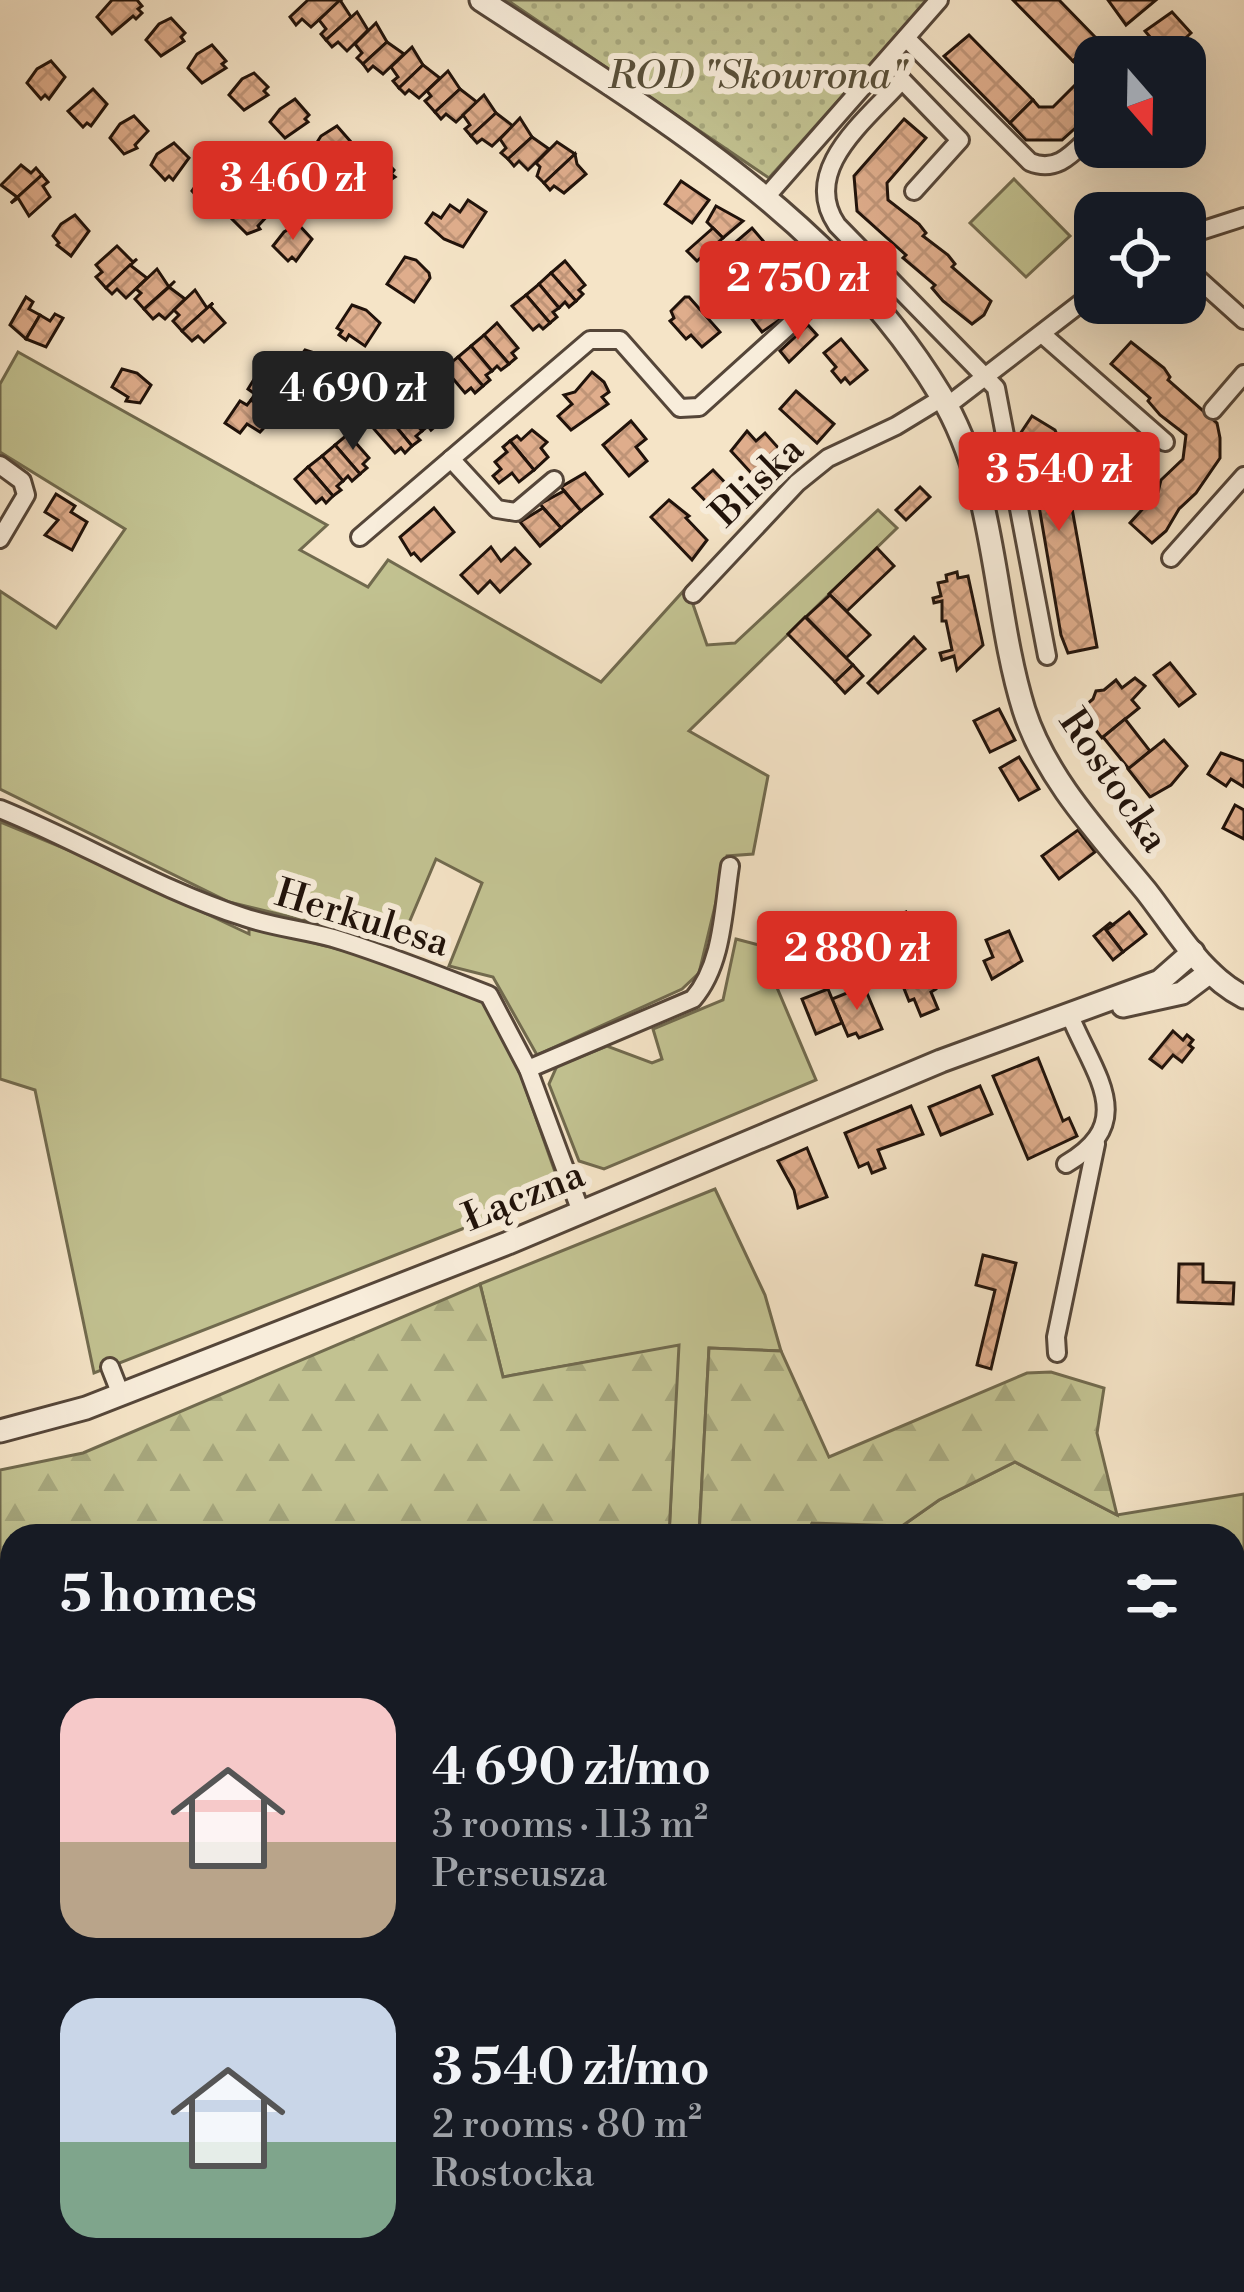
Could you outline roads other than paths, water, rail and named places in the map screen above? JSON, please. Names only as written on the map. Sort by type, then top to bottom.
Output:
[{"type":"street","name":"Rostocka","points":[[481,0],[766,197],[846,274],[945,402],[973,470],[1018,688],[1033,732],[1070,794],[1193,952],[1210,972],[1244,997]]},
{"type":"street","points":[[766,197],[779,175],[939,0]]},
{"type":"street","points":[[906,38],[1038,166],[1055,166],[1074,151]]},
{"type":"street","points":[[877,67],[902,80],[960,140],[914,191]]},
{"type":"street","points":[[902,80],[834,156],[826,177],[828,209],[837,225],[988,377],[999,394],[1046,656]]},
{"type":"street","points":[[1206,229],[1244,217]]},
{"type":"street","points":[[360,537],[590,340],[620,340],[680,408],[699,407],[846,274]]},
{"type":"street","points":[[1206,286],[1244,320]]},
{"type":"street","name":"Bliska","points":[[693,594],[797,483],[828,458],[988,377],[1074,309]]},
{"type":"street","points":[[1042,334],[1165,442]]},
{"type":"street","points":[[1213,410],[1244,374]]},
{"type":"street","points":[[1228,394],[1244,410]]},
{"type":"street","points":[[451,459],[497,509],[516,512],[554,480]]},
{"type":"street","points":[[0,465],[22,481],[26,495],[0,539]]},
{"type":"street","points":[[1171,558],[1244,476]]},
{"type":"street","name":"Herkulesa","points":[[0,809],[245,918],[328,937],[489,994],[528,1069],[581,1213]]},
{"type":"street","points":[[528,1069],[693,999],[715,961],[730,866]]},
{"type":"street","name":"Łączna","points":[[0,1431],[50,1420],[121,1394],[581,1213],[940,1061],[1160,981],[1193,952]]},
{"type":"street","name":"Łączna","points":[[1070,1016],[1173,995],[1188,990],[1210,972]]},
{"type":"street","points":[[1058,1353],[1056,1337],[1096,1144],[1106,1124],[1106,1102],[1070,1016]]},
{"type":"street","points":[[1066,1164],[1096,1144]]},
{"type":"street","points":[[110,1367],[121,1394]]},
{"type":"park label","name":"ROD \"Skowrona\"","points":[[757,76]]}]
